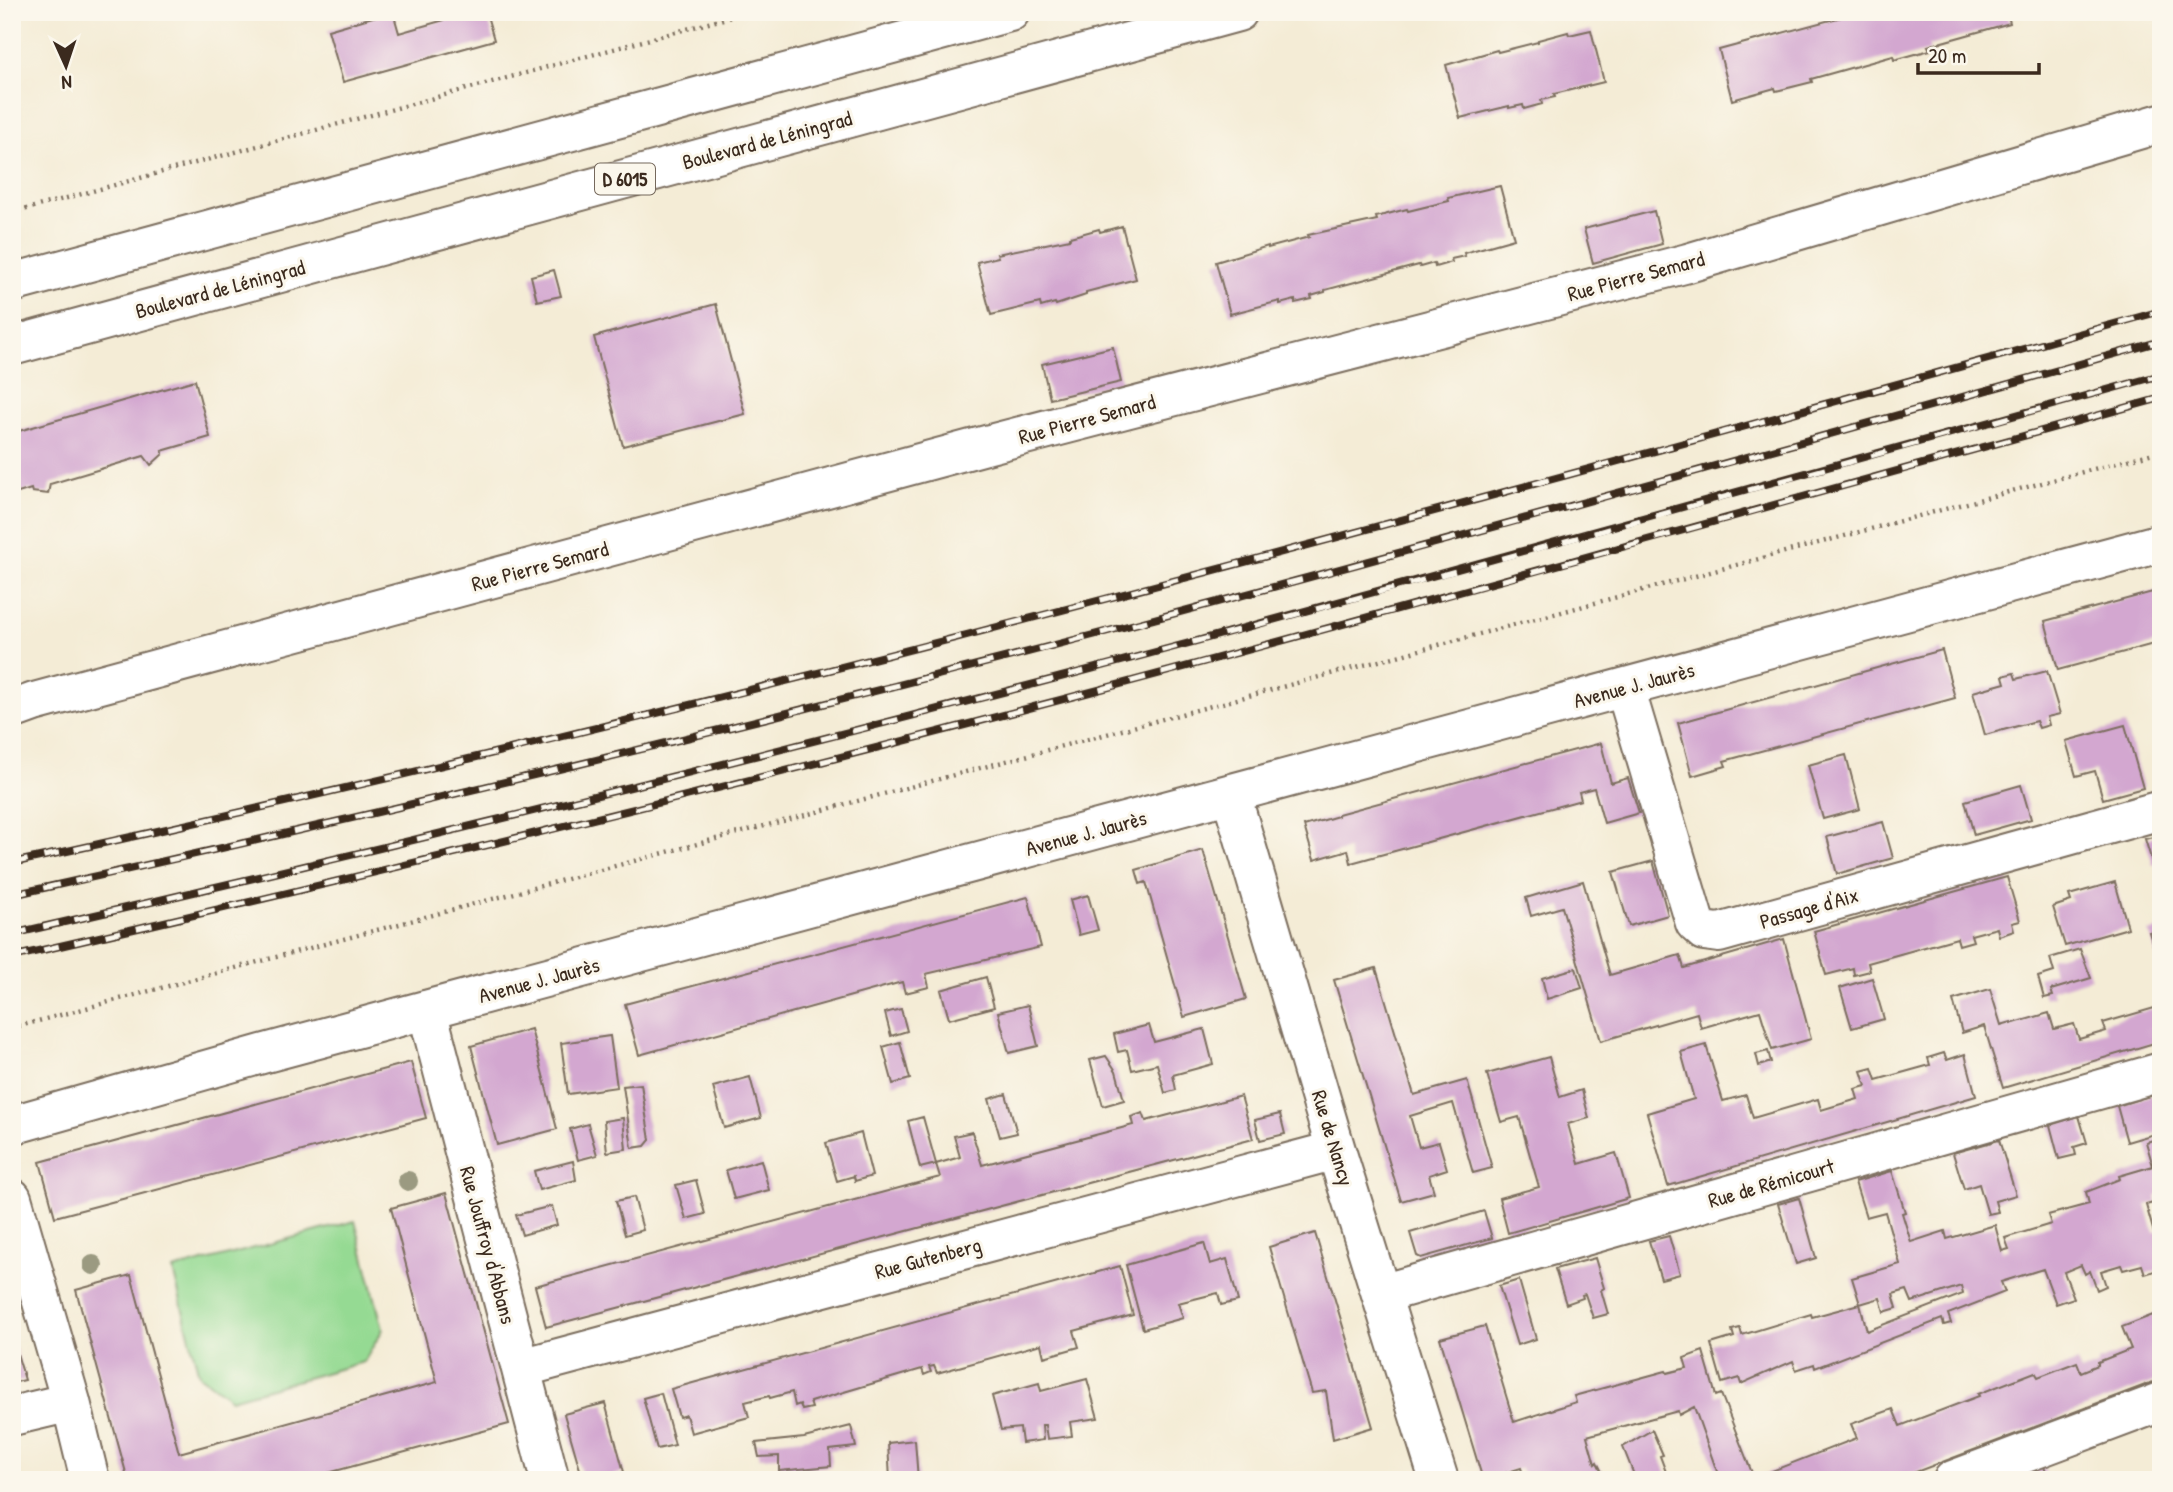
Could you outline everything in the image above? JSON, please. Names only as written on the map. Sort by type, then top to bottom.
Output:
[{"type":"street","points":[[12,283],[1010,12]]},
{"type":"street","name":"Boulevard de Léningrad","points":[[12,346],[1238,12]]},
{"type":"street","name":"Rue Pierre Semard","points":[[12,710],[950,455],[1688,263],[2161,123]]},
{"type":"street","name":"Avenue J. Jaurès","points":[[12,1125],[427,1010],[2161,543]]},
{"type":"street","name":"Passage d'Aix","points":[[1625,688],[1695,923],[1704,931],[1719,933],[2161,810]]},
{"type":"street","name":"Rue de Nancy","points":[[1231,794],[1336,1150],[1439,1480]]},
{"type":"street","name":"Rue Jouffroy d'Abbans","points":[[427,1010],[550,1480]]},
{"type":"street","name":"Rue de Rémicourt","points":[[1381,1294],[2161,1072]]},
{"type":"street","name":"Rue Gutenberg","points":[[521,1368],[1336,1150]]},
{"type":"street","points":[[12,1198],[71,1402],[90,1480]]},
{"type":"street","points":[[12,1416],[71,1402]]},
{"type":"street","points":[[1953,1480],[2161,1402]]},
{"type":"path","points":[[12,213],[750,12]]},
{"type":"path","points":[[12,1028],[2161,451]]},
{"type":"green space","points":[[355,1221],[383,1329],[364,1362],[231,1399],[199,1375],[173,1270]]},
{"type":"building","points":[[393,12],[399,33],[472,12],[486,12],[494,40],[343,82],[328,30]]},
{"type":"building","points":[[1860,12],[2007,12],[2010,23],[1928,46],[1930,50],[1894,60],[1893,56],[1811,79],[1812,82],[1776,91],[1775,88],[1732,100],[1719,50]]},
{"type":"building","points":[[1591,30],[1604,82],[1554,94],[1555,97],[1541,100],[1542,104],[1524,109],[1523,105],[1509,106],[1460,118],[1446,65],[1568,32],[1569,35]]},
{"type":"building","points":[[1500,186],[1514,239],[1464,253],[1465,256],[1435,267],[1434,263],[1420,267],[1419,265],[1325,290],[1311,296],[1312,299],[1280,304],[1280,301],[1230,314],[1216,262],[1309,237],[1308,235],[1377,220],[1376,217],[1449,201],[1448,198]]},
{"type":"building","points":[[1654,211],[1662,244],[1593,263],[1584,229]]},
{"type":"building","points":[[1122,226],[1136,279],[1086,292],[1086,295],[1056,305],[1055,303],[1041,307],[1040,303],[991,315],[977,262],[998,257],[997,254]]},
{"type":"building","points":[[554,270],[561,296],[537,301],[531,276]]},
{"type":"building","points":[[716,304],[745,414],[623,446],[594,337]]},
{"type":"building","points":[[1113,347],[1121,382],[1050,399],[1042,364]]},
{"type":"building","points":[[195,380],[210,437],[162,451],[163,454],[151,465],[144,456],[50,484],[48,494],[32,492],[31,489],[12,495],[12,433]]},
{"type":"building","points":[[2160,590],[2161,642],[2058,670],[2045,621]]},
{"type":"building","points":[[1942,650],[1955,698],[1724,761],[1726,766],[1692,776],[1678,723]]},
{"type":"building","points":[[2047,671],[2060,714],[2047,717],[2049,725],[2039,728],[2036,721],[1985,735],[1973,692],[2005,683],[2003,676],[2014,673],[2016,679]]},
{"type":"building","points":[[2125,725],[2143,788],[2103,799],[2095,771],[2076,776],[2066,741]]},
{"type":"building","points":[[1601,743],[1611,783],[1628,778],[1639,813],[1604,823],[1594,788],[1579,792],[1581,800],[1351,863],[1348,850],[1314,860],[1304,826],[1338,814]]},
{"type":"building","points":[[1846,755],[1860,809],[1823,819],[1808,765]]},
{"type":"building","points":[[2021,785],[2031,819],[1974,835],[1965,801]]},
{"type":"building","points":[[1883,822],[1893,858],[1837,874],[1827,837]]},
{"type":"building","points":[[2161,835],[2160,871],[2158,863],[2153,865],[2145,839]]},
{"type":"building","points":[[1203,850],[1246,999],[1184,1017],[1146,882],[1140,884],[1136,870]]},
{"type":"building","points":[[1653,861],[1668,915],[1629,926],[1613,872]]},
{"type":"building","points":[[2007,877],[2020,921],[2012,923],[2014,931],[1999,936],[1997,928],[1971,935],[1973,941],[1959,945],[1957,938],[1868,963],[1870,971],[1854,975],[1853,968],[1826,975],[1814,931]]},
{"type":"building","points":[[1583,881],[1610,975],[1680,955],[1684,968],[1784,939],[1811,1039],[1772,1050],[1760,1011],[1701,1028],[1697,1013],[1601,1041],[1562,907],[1531,916],[1526,898]]},
{"type":"building","points":[[2115,882],[2128,928],[2065,946],[2053,907],[2071,901],[2069,895]]},
{"type":"building","points":[[1088,895],[1098,930],[1079,935],[1070,900]]},
{"type":"building","points":[[1028,897],[1041,947],[926,974],[929,987],[905,993],[902,982],[639,1055],[625,1004]]},
{"type":"building","points":[[2161,929],[2161,968],[2160,968],[2149,932]]},
{"type":"building","points":[[2080,949],[2091,978],[2051,990],[2053,996],[2044,998],[2038,977],[2054,972],[2050,958]]},
{"type":"building","points":[[1376,968],[1414,1095],[1467,1080],[1492,1168],[1473,1173],[1453,1103],[1410,1116],[1419,1147],[1439,1142],[1447,1169],[1429,1175],[1434,1192],[1401,1201],[1334,980]]},
{"type":"building","points":[[1576,968],[1582,988],[1547,999],[1542,978]]},
{"type":"building","points":[[986,977],[994,1007],[949,1019],[941,990]]},
{"type":"building","points":[[1872,978],[1884,1019],[1852,1028],[1840,988]]},
{"type":"building","points":[[1990,989],[2001,1025],[2049,1013],[2054,1029],[2074,1024],[2079,1039],[2106,1031],[2103,1023],[2161,1006],[2161,1041],[2003,1088],[1984,1026],[1962,1033],[1953,1000]]},
{"type":"building","points":[[1028,1005],[1038,1046],[1009,1053],[998,1012]]},
{"type":"building","points":[[901,1009],[907,1031],[891,1036],[885,1013]]},
{"type":"building","points":[[1149,1025],[1154,1042],[1204,1029],[1213,1064],[1173,1075],[1176,1090],[1165,1093],[1157,1064],[1132,1070],[1127,1050],[1118,1052],[1114,1034]]},
{"type":"building","points":[[531,1029],[557,1129],[497,1145],[471,1046]]},
{"type":"building","points":[[610,1036],[617,1087],[568,1094],[561,1043]]},
{"type":"building","points":[[900,1042],[910,1079],[893,1084],[883,1047]]},
{"type":"building","points":[[1706,1045],[1723,1101],[1746,1095],[1753,1118],[1818,1099],[1821,1110],[1858,1099],[1855,1089],[1866,1086],[1861,1071],[1872,1068],[1876,1080],[1930,1065],[1928,1058],[1944,1053],[1947,1060],[1965,1054],[1976,1096],[1668,1186],[1647,1113],[1694,1099],[1681,1052]]},
{"type":"building","points":[[1768,1051],[1771,1062],[1759,1066],[1756,1054]]},
{"type":"building","points":[[1106,1056],[1116,1071],[1124,1100],[1103,1106],[1090,1060]]},
{"type":"building","points":[[1549,1057],[1560,1097],[1582,1090],[1589,1118],[1568,1124],[1579,1164],[1616,1153],[1629,1198],[1508,1233],[1499,1198],[1539,1187],[1519,1117],[1501,1122],[1487,1074]]},
{"type":"building","points":[[411,1062],[426,1118],[55,1217],[40,1162]]},
{"type":"building","points":[[750,1077],[761,1118],[724,1128],[713,1087]]},
{"type":"building","points":[[641,1084],[650,1140],[645,1146],[632,1148],[623,1086]]},
{"type":"building","points":[[1006,1094],[1017,1133],[1000,1137],[989,1099]]},
{"type":"building","points":[[2152,1095],[2161,1132],[2127,1142],[2117,1106]]},
{"type":"building","points":[[1241,1096],[1253,1139],[546,1327],[535,1286],[940,1177],[936,1164],[960,1157],[954,1136],[972,1132],[982,1165],[1133,1125],[1131,1117],[1143,1113],[1146,1121]]},
{"type":"building","points":[[1280,1114],[1285,1134],[1260,1140],[1255,1120]]},
{"type":"building","points":[[2079,1116],[2087,1143],[2074,1147],[2076,1155],[2059,1159],[2050,1125]]},
{"type":"building","points":[[923,1117],[936,1164],[920,1168],[908,1121]]},
{"type":"building","points":[[623,1118],[626,1149],[607,1152],[604,1121]]},
{"type":"building","points":[[588,1124],[597,1155],[578,1160],[570,1129]]},
{"type":"building","points":[[861,1133],[872,1176],[855,1181],[854,1176],[837,1181],[826,1143]]},
{"type":"building","points":[[2161,1138],[2161,1195],[2156,1196],[2157,1202],[2146,1205],[2154,1233],[2161,1231],[2161,1269],[2145,1274],[2142,1265],[2123,1270],[2121,1265],[2101,1271],[2106,1286],[2097,1290],[2090,1271],[2085,1274],[2081,1265],[2064,1272],[2074,1298],[2056,1304],[2043,1269],[2001,1282],[2005,1292],[1948,1314],[1951,1323],[1944,1325],[1942,1319],[1815,1368],[1814,1364],[1796,1370],[1793,1361],[1741,1384],[1739,1378],[1722,1383],[1711,1344],[1734,1337],[1732,1330],[1740,1328],[1742,1335],[1811,1314],[1812,1317],[1860,1304],[1852,1278],[1900,1264],[1885,1212],[1866,1217],[1855,1182],[1892,1171],[1911,1242],[1945,1231],[1947,1239],[1995,1225],[2002,1251],[2009,1249],[2005,1238],[2051,1224],[2048,1215],[2089,1204],[2086,1192],[2120,1179],[2119,1176],[2153,1166],[2146,1142]],"holes":[[[1961,1286],[1963,1294],[1867,1331],[1860,1304],[1880,1298],[1884,1312],[1897,1308],[1893,1294],[1907,1290],[1912,1302]]]},
{"type":"building","points":[[1999,1140],[2016,1195],[1995,1201],[1998,1212],[1988,1214],[1979,1184],[1964,1189],[1953,1153]]},
{"type":"building","points":[[761,1160],[769,1190],[734,1199],[726,1170]]},
{"type":"building","points":[[573,1161],[576,1180],[539,1190],[534,1171]]},
{"type":"building","points":[[696,1180],[705,1214],[686,1219],[676,1185]]},
{"type":"building","points":[[446,1193],[509,1424],[302,1480],[128,1480],[76,1290],[131,1275],[179,1453],[437,1382],[391,1208]]},
{"type":"building","points":[[634,1197],[643,1230],[625,1235],[616,1201]]},
{"type":"building","points":[[1799,1198],[1816,1258],[1796,1264],[1778,1204]]},
{"type":"building","points":[[552,1206],[557,1225],[522,1235],[516,1215]]},
{"type":"building","points":[[1484,1211],[1492,1238],[1421,1258],[1417,1256],[1410,1233]]},
{"type":"building","points":[[1315,1233],[1373,1427],[1333,1439],[1326,1391],[1312,1393],[1269,1247]]},
{"type":"building","points":[[1669,1236],[1680,1274],[1661,1279],[1649,1241]]},
{"type":"building","points":[[1204,1243],[1210,1264],[1227,1259],[1238,1301],[1221,1305],[1218,1293],[1178,1303],[1183,1318],[1143,1329],[1126,1265]]},
{"type":"building","points":[[1595,1258],[1608,1314],[1593,1318],[1585,1294],[1582,1295],[1583,1298],[1566,1304],[1555,1269]]},
{"type":"building","points":[[1120,1266],[1133,1315],[1074,1331],[1079,1347],[1044,1357],[1041,1344],[937,1373],[934,1366],[929,1367],[931,1372],[924,1375],[922,1369],[810,1402],[812,1408],[802,1410],[800,1404],[795,1406],[792,1392],[770,1398],[769,1396],[745,1402],[749,1417],[691,1433],[686,1415],[679,1417],[671,1389]]},
{"type":"building","points":[[1519,1280],[1536,1339],[1517,1345],[1499,1286]]},
{"type":"building","points":[[2153,1315],[2161,1331],[2161,1379],[1895,1480],[1720,1480],[1694,1407],[1679,1415],[1678,1411],[1587,1436],[1595,1464],[1597,1462],[1606,1480],[1525,1480],[1521,1468],[1483,1480],[1440,1338],[1485,1326],[1514,1422],[1576,1402],[1574,1396],[1666,1371],[1667,1373],[1687,1368],[1684,1358],[1703,1351],[1716,1396],[1721,1394],[1754,1478],[1857,1438],[1851,1424],[1893,1409],[1900,1426],[2035,1372],[2038,1377],[2077,1362],[2081,1372],[2131,1349],[2122,1327]]},
{"type":"building","points":[[12,1337],[25,1380],[12,1383]]},
{"type":"building","points":[[1087,1379],[1098,1418],[1070,1422],[1072,1436],[1047,1439],[1045,1425],[1042,1425],[1043,1440],[1022,1443],[1020,1428],[1001,1430],[992,1396],[1039,1383],[1041,1391]]},
{"type":"building","points":[[661,1393],[675,1445],[657,1449],[643,1398]]},
{"type":"building","points":[[605,1403],[624,1472],[597,1480],[583,1480],[564,1414]]},
{"type":"building","points":[[851,1426],[856,1447],[830,1450],[831,1466],[779,1471],[779,1456],[759,1457],[756,1443],[804,1438]]},
{"type":"building","points":[[1652,1430],[1663,1455],[1660,1456],[1669,1480],[1636,1480],[1623,1447]]},
{"type":"building","points":[[915,1440],[918,1480],[890,1480],[888,1443]]},
{"type":"building","points":[[2043,1464],[2049,1480],[2003,1480]]},
{"type":"railway","points":[[12,863],[283,803],[822,672],[1358,532],[2161,311]]},
{"type":"railway","points":[[12,895],[436,798],[999,659],[1523,519],[2161,341]]},
{"type":"railway","points":[[12,934],[604,794],[1046,681],[1435,577],[2161,375]]},
{"type":"railway","points":[[12,957],[460,852],[907,740],[1323,630],[2161,398]]}]
